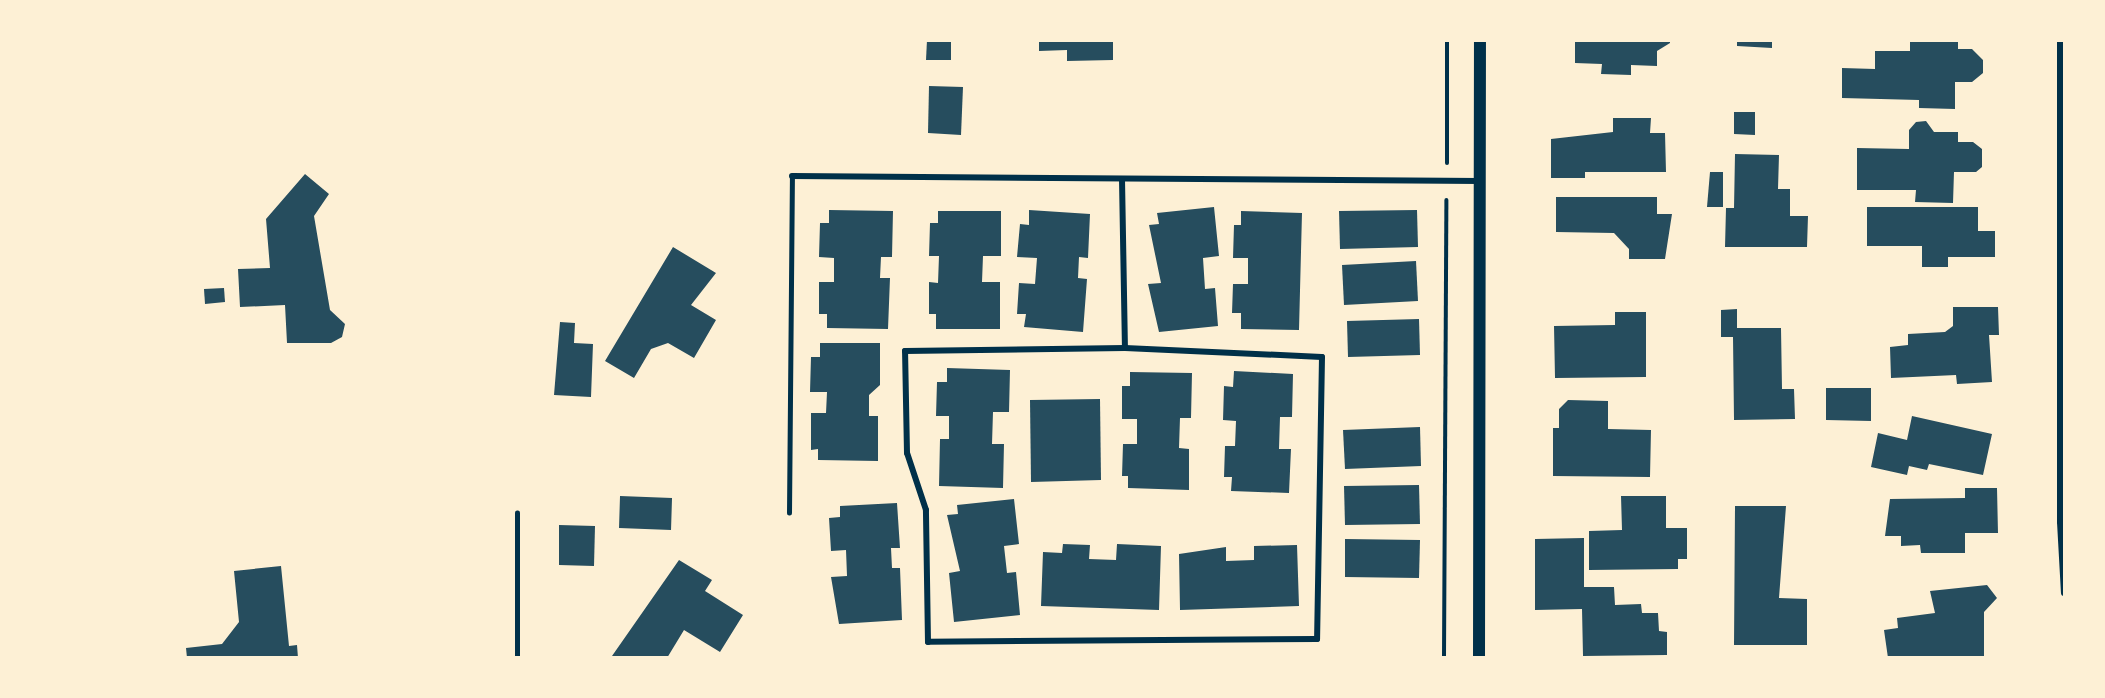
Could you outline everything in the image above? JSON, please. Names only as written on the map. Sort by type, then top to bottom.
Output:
[{"type":"main road","points":[[1479,657],[1480,40]]},
{"type":"street","points":[[2060,40],[2064,593]]},
{"type":"street","points":[[792,176],[1480,181]]},
{"type":"street","points":[[1122,179],[1125,348]]},
{"type":"street","points":[[1125,348],[1322,357],[1317,639],[928,642],[926,510],[908,453],[905,351],[1125,348]]},
{"type":"lane","points":[[789,513],[792,176]]},
{"type":"lane","points":[[517,513],[517,657]]},
{"type":"path","points":[[1444,657],[1447,40]]},
{"type":"building","points":[[927,40],[951,40],[951,60],[926,60]]},
{"type":"building","points":[[1039,40],[1113,40],[1113,60],[1067,61],[1067,50],[1039,51]]},
{"type":"building","points":[[1575,40],[1670,40],[1670,43],[1657,51],[1657,66],[1631,65],[1631,75],[1601,74],[1602,64],[1575,63]]},
{"type":"building","points":[[1737,40],[1772,40],[1772,48],[1737,46]]},
{"type":"building","points":[[1910,40],[1958,40],[1958,49],[1972,49],[1983,60],[1983,73],[1972,82],[1955,82],[1955,109],[1919,108],[1919,100],[1842,98],[1842,68],[1875,69],[1875,51],[1910,51]]},
{"type":"building","points":[[929,86],[963,87],[961,135],[928,133]]},
{"type":"building","points":[[1734,112],[1755,112],[1755,135],[1734,134]]},
{"type":"building","points":[[1613,118],[1651,118],[1650,133],[1665,133],[1666,172],[1585,172],[1585,178],[1551,178],[1551,139],[1613,132]]},
{"type":"building","points":[[1926,121],[1934,132],[1958,132],[1958,142],[1973,142],[1982,149],[1982,167],[1976,172],[1954,172],[1953,203],[1915,202],[1916,190],[1857,190],[1857,148],[1909,149],[1909,130],[1916,122]]},
{"type":"building","points":[[1735,154],[1779,155],[1778,189],[1790,189],[1790,216],[1808,216],[1807,247],[1725,247],[1726,208],[1734,208]]},
{"type":"building","points":[[1710,172],[1723,172],[1723,207],[1707,207]]},
{"type":"building","points":[[305,174],[329,194],[314,216],[330,310],[345,324],[342,337],[331,343],[287,343],[285,305],[240,307],[238,269],[270,268],[266,219]]},
{"type":"building","points":[[1556,197],[1657,197],[1657,214],[1672,214],[1665,259],[1629,259],[1629,249],[1614,233],[1556,232]]},
{"type":"building","points":[[1214,207],[1219,256],[1203,258],[1205,289],[1215,288],[1218,326],[1159,332],[1148,284],[1161,283],[1149,225],[1159,224],[1157,213]]},
{"type":"building","points":[[1867,207],[1978,207],[1978,231],[1995,231],[1995,257],[1948,257],[1948,267],[1922,267],[1922,246],[1867,246]]},
{"type":"building","points":[[829,210],[893,211],[892,257],[881,257],[880,278],[890,278],[888,329],[827,328],[827,314],[819,314],[819,282],[834,282],[834,258],[819,257],[820,223],[829,223]]},
{"type":"building","points":[[1029,210],[1090,214],[1088,258],[1079,257],[1078,278],[1087,279],[1083,332],[1024,327],[1026,314],[1017,314],[1019,283],[1035,284],[1037,258],[1017,257],[1020,224],[1029,225]]},
{"type":"building","points":[[1417,210],[1418,247],[1340,249],[1339,211]]},
{"type":"building","points":[[938,211],[1001,211],[1001,256],[983,256],[982,282],[1000,282],[1000,329],[936,329],[936,314],[929,314],[929,282],[938,283],[939,256],[929,256],[930,223],[938,223]]},
{"type":"building","points":[[1241,211],[1302,213],[1299,330],[1241,329],[1241,313],[1232,313],[1233,284],[1248,284],[1248,258],[1233,258],[1234,225],[1241,225]]},
{"type":"building","points":[[673,247],[716,273],[691,305],[716,320],[694,358],[668,343],[651,349],[634,378],[605,361]]},
{"type":"building","points":[[1416,261],[1418,301],[1344,305],[1342,265]]},
{"type":"building","points":[[224,288],[225,302],[205,304],[204,289]]},
{"type":"building","points":[[1953,307],[1998,307],[1999,335],[1989,335],[1992,382],[1957,384],[1956,375],[1891,378],[1890,347],[1908,345],[1908,334],[1945,332],[1953,326]]},
{"type":"building","points":[[1737,309],[1737,328],[1781,328],[1782,389],[1794,389],[1795,419],[1734,420],[1733,337],[1721,337],[1721,310]]},
{"type":"building","points":[[1615,312],[1646,312],[1646,377],[1555,378],[1554,326],[1615,325]]},
{"type":"building","points":[[1419,319],[1420,355],[1348,357],[1347,321]]},
{"type":"building","points":[[560,322],[575,323],[574,343],[593,344],[591,397],[554,395]]},
{"type":"building","points":[[820,343],[880,343],[880,385],[869,395],[869,416],[878,416],[878,461],[818,460],[818,449],[811,450],[811,413],[826,413],[827,392],[810,392],[811,357],[820,357]]},
{"type":"building","points":[[947,368],[1010,370],[1009,412],[993,412],[992,444],[1004,444],[1003,488],[939,486],[940,439],[949,439],[949,416],[936,416],[937,382],[947,382]]},
{"type":"building","points":[[1234,371],[1293,374],[1292,417],[1280,417],[1279,449],[1291,449],[1289,493],[1231,491],[1232,477],[1224,477],[1225,446],[1235,446],[1236,421],[1223,420],[1224,386],[1233,387]]},
{"type":"building","points":[[1130,372],[1192,373],[1191,418],[1180,418],[1179,448],[1189,449],[1189,490],[1128,488],[1128,476],[1122,476],[1123,444],[1137,444],[1137,419],[1122,419],[1122,386],[1130,386]]},
{"type":"building","points":[[1826,388],[1871,388],[1871,421],[1826,420]]},
{"type":"building","points":[[1100,399],[1101,480],[1031,482],[1030,400]]},
{"type":"building","points":[[1568,400],[1608,401],[1608,429],[1651,430],[1650,477],[1553,476],[1553,428],[1559,428],[1559,409]]},
{"type":"building","points":[[1912,416],[1992,434],[1983,475],[1929,464],[1927,470],[1909,466],[1907,475],[1871,467],[1878,433],[1907,440]]},
{"type":"building","points":[[1420,427],[1421,466],[1345,469],[1343,430]]},
{"type":"building","points":[[1419,485],[1420,524],[1345,525],[1344,486]]},
{"type":"building","points":[[1965,488],[1997,488],[1998,533],[1965,533],[1965,553],[1921,553],[1920,545],[1901,546],[1901,536],[1885,536],[1890,499],[1965,498]]},
{"type":"building","points":[[620,496],[672,498],[671,530],[619,528]]},
{"type":"building","points":[[1621,496],[1666,496],[1666,528],[1687,528],[1687,559],[1678,559],[1678,569],[1589,570],[1589,531],[1622,530]]},
{"type":"building","points":[[1014,499],[1019,544],[1004,546],[1007,573],[1016,572],[1020,615],[954,622],[949,573],[960,571],[947,515],[958,514],[957,505]]},
{"type":"building","points":[[897,503],[900,548],[891,548],[892,568],[900,568],[902,620],[839,624],[831,577],[847,576],[846,550],[831,551],[829,518],[840,517],[840,506]]},
{"type":"building","points":[[1735,506],[1786,506],[1779,598],[1807,599],[1807,645],[1734,645]]},
{"type":"building","points":[[559,525],[595,526],[594,566],[559,565]]},
{"type":"building","points":[[1584,538],[1584,587],[1614,587],[1615,605],[1641,604],[1642,613],[1658,613],[1659,631],[1667,632],[1667,655],[1583,656],[1582,609],[1535,610],[1535,539]]},
{"type":"building","points":[[1345,539],[1420,540],[1419,578],[1345,577]]},
{"type":"building","points":[[1063,544],[1090,545],[1089,559],[1116,560],[1117,544],[1161,546],[1159,610],[1041,606],[1043,552],[1062,553]]},
{"type":"building","points":[[1297,545],[1299,606],[1180,610],[1179,554],[1226,547],[1226,561],[1254,560],[1254,546]]},
{"type":"building","points":[[679,560],[712,580],[705,591],[743,615],[720,652],[684,630],[667,658],[612,656]]},
{"type":"building","points":[[281,566],[289,646],[297,645],[298,658],[187,658],[186,648],[222,644],[239,622],[234,571]]},
{"type":"building","points":[[1987,585],[1997,598],[1984,612],[1984,658],[1888,658],[1884,630],[1898,628],[1897,618],[1935,613],[1930,591]]}]
